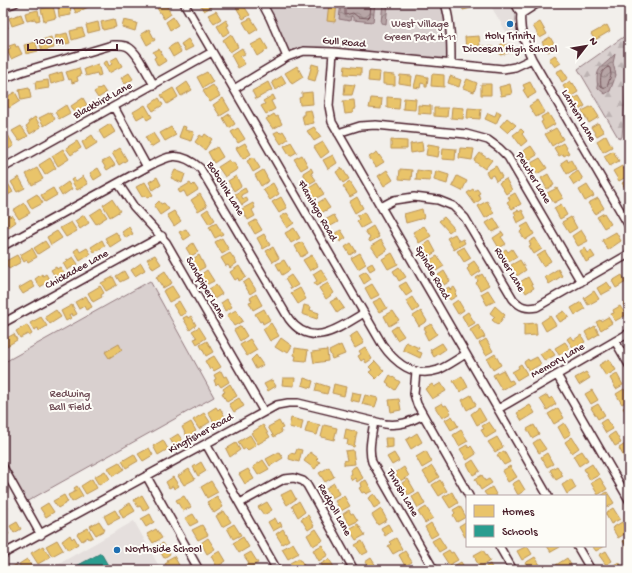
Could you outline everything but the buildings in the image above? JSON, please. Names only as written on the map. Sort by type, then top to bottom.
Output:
[{"type":"street","points":[[3,6],[15,3]]},
{"type":"street","name":"Flamingo Road","points":[[184,3],[382,344],[392,358],[403,367],[416,371],[427,372],[439,370],[466,354]]},
{"type":"street","points":[[262,3],[287,57]]},
{"type":"street","points":[[445,3],[450,22],[452,43],[451,64]]},
{"type":"street","points":[[515,3],[521,14],[538,3]]},
{"type":"street","name":"Lantern Lane","points":[[521,14],[520,21],[522,35],[532,59],[629,226]]},
{"type":"street","points":[[3,79],[21,72],[105,47],[121,44],[131,49],[154,85]]},
{"type":"street","name":"Gull Road","points":[[234,89],[287,57],[304,51],[333,52],[504,69],[514,67],[532,59]]},
{"type":"street","name":"Blackbird Lane","points":[[3,168],[212,52]]},
{"type":"street","name":"Spindle Road","points":[[333,52],[329,106],[332,122],[547,495]]},
{"type":"street","points":[[114,107],[147,167]]},
{"type":"street","name":"Pewter Lane","points":[[338,133],[360,126],[376,125],[466,134],[488,140],[508,157],[581,282]]},
{"type":"street","name":"Bobolink Lane","points":[[3,246],[164,158],[176,156],[186,158],[200,168],[289,319],[298,329],[310,334],[324,334],[333,331],[364,313]]},
{"type":"street","name":"Sandpiper Lane","points":[[118,183],[134,208],[162,236],[264,412]]},
{"type":"street","name":"Rover Lane","points":[[381,207],[394,200],[414,197],[438,200],[453,206],[465,218],[513,299],[525,308],[537,307],[629,254]]},
{"type":"street","name":"Chickadee Lane","points":[[3,323],[162,236]]},
{"type":"street","name":"Memory Lane","points":[[498,409],[629,332]]},
{"type":"street","points":[[615,341],[629,365]]},
{"type":"street","points":[[416,371],[414,394],[423,415],[468,495]]},
{"type":"street","points":[[557,375],[629,500]]},
{"type":"street","name":"Kingfisher Road","points":[[3,554],[41,535],[277,405],[298,403],[385,424],[400,425],[411,422],[423,415]]},
{"type":"street","name":"Thrush Lane","points":[[374,421],[370,446],[370,456],[372,462],[434,570]]},
{"type":"street","points":[[206,444],[277,570]]},
{"type":"street","points":[[3,467],[41,535]]},
{"type":"street","points":[[147,476],[199,570]]},
{"type":"street","name":"Redpoll Lane","points":[[240,502],[284,479],[294,478],[303,481],[307,485],[354,570]]},
{"type":"street","points":[[500,547],[513,570]]},
{"type":"street","points":[[578,547],[591,570]]},
{"type":"shaded area","name":"Holy Trinity Diocesan High School","points":[[489,3],[538,3],[522,14],[516,36],[507,33]]},
{"type":"shaded area","name":"Northside School","points":[[134,521],[161,570],[48,570],[106,537]]},
{"type":"green space","name":"West Village Green Park H-11","points":[[263,3],[444,3],[451,63],[309,49],[288,55]]},
{"type":"green space","points":[[629,33],[622,137],[619,139],[578,69]]},
{"type":"green space","name":"Redwing Ball Field","points":[[150,281],[214,397],[24,503],[3,466],[3,363]]},
{"type":"water","points":[[341,3],[375,3],[373,22],[353,20],[353,17],[351,16],[350,21],[339,19]]},
{"type":"water","points":[[383,3],[388,3],[386,24],[381,23]]},
{"type":"water","points":[[615,54],[613,63],[616,75],[610,91],[605,94],[598,88],[598,71]]},
{"type":"place","name":"Holy Trinity Diocesan High School","points":[[510,24]]},
{"type":"place","name":"Northside School","points":[[117,550]]}]
